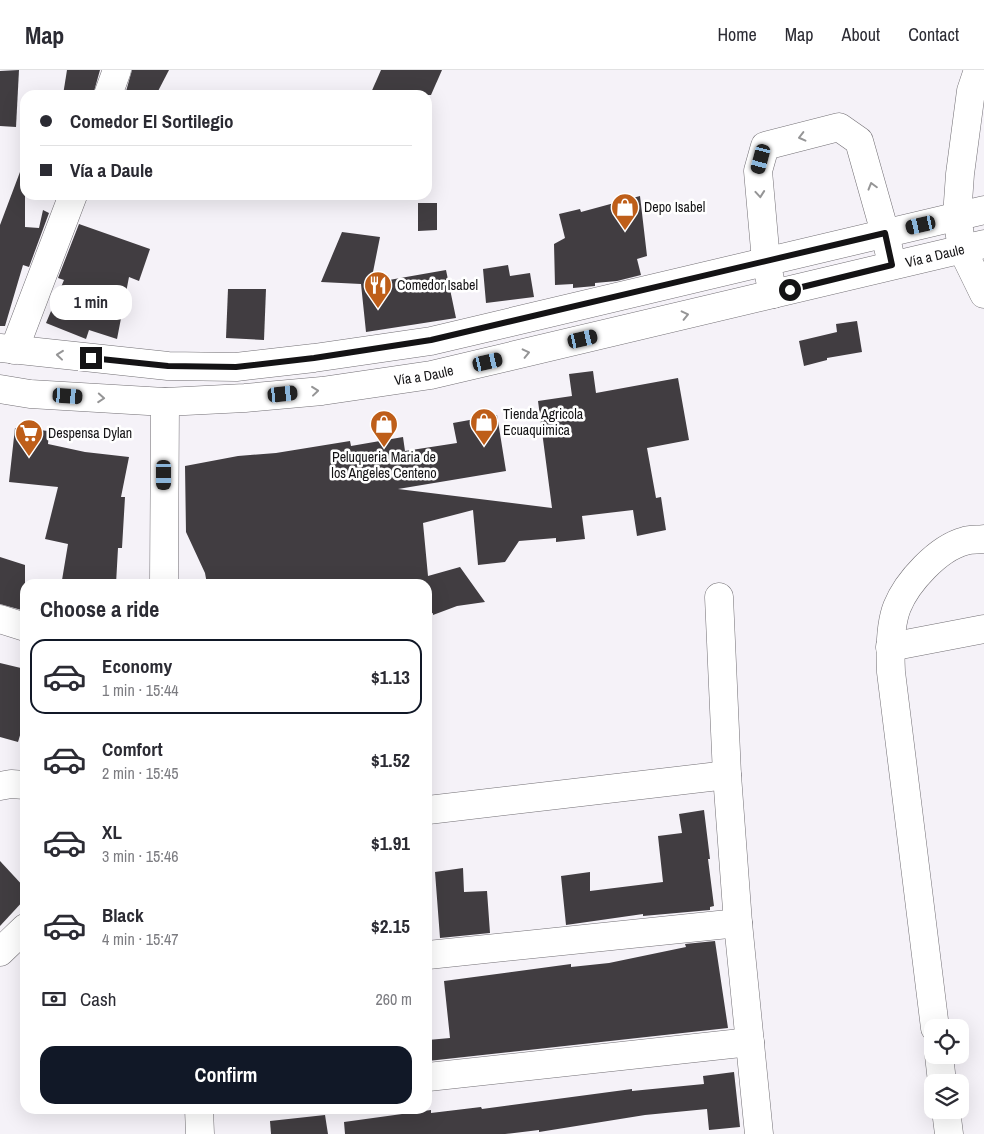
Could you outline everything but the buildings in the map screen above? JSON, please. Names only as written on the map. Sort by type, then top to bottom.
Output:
[{"type":"main road","points":[[110,90],[117,70]]},
{"type":"main road","points":[[978,70],[971,91],[960,174],[957,216],[973,246],[984,294]]},
{"type":"main road","points":[[773,294],[766,261],[758,171],[765,146],[839,127],[859,142],[885,233],[892,265]]},
{"type":"main road","points":[[71,200],[7,349],[168,366],[236,367],[314,358],[431,340],[984,210]]},
{"type":"main road","name":"Vía a Daule","points":[[0,389],[30,394],[164,402],[245,398],[322,391],[431,376],[973,246]]},
{"type":"main road","points":[[164,402],[164,579]]},
{"type":"main road","points":[[934,1019],[891,672],[890,647],[897,607],[919,572],[942,552],[964,541],[984,539]]},
{"type":"main road","points":[[719,597],[727,775],[738,923],[759,1134]]},
{"type":"main road","points":[[0,618],[20,625]]},
{"type":"main road","points":[[890,647],[984,630]]},
{"type":"main road","points":[[432,810],[727,775]]},
{"type":"main road","points":[[0,786],[20,785]]},
{"type":"main road","points":[[432,955],[738,923]]},
{"type":"main road","points":[[0,952],[20,933]]},
{"type":"main road","points":[[432,1077],[750,1042]]},
{"type":"main road","points":[[200,1114],[200,1134]]},
{"type":"main road","points":[[947,1119],[949,1134]]},
{"type":"place","name":"Depo Isabel","points":[[625,231]]},
{"type":"place","name":"Comedor Isabel","points":[[378,309]]},
{"type":"place","name":"Tienda Agricola Ecuaquimica","points":[[484,446]]},
{"type":"place","name":"Peluqueria Maria de los Angeles Centeno","points":[[384,448]]},
{"type":"place","name":"Despensa Dylan","points":[[29,457]]},
{"type":"route","points":[[91,358],[168,366],[236,367],[314,358],[431,340],[885,233],[892,265],[790,290]]}]
